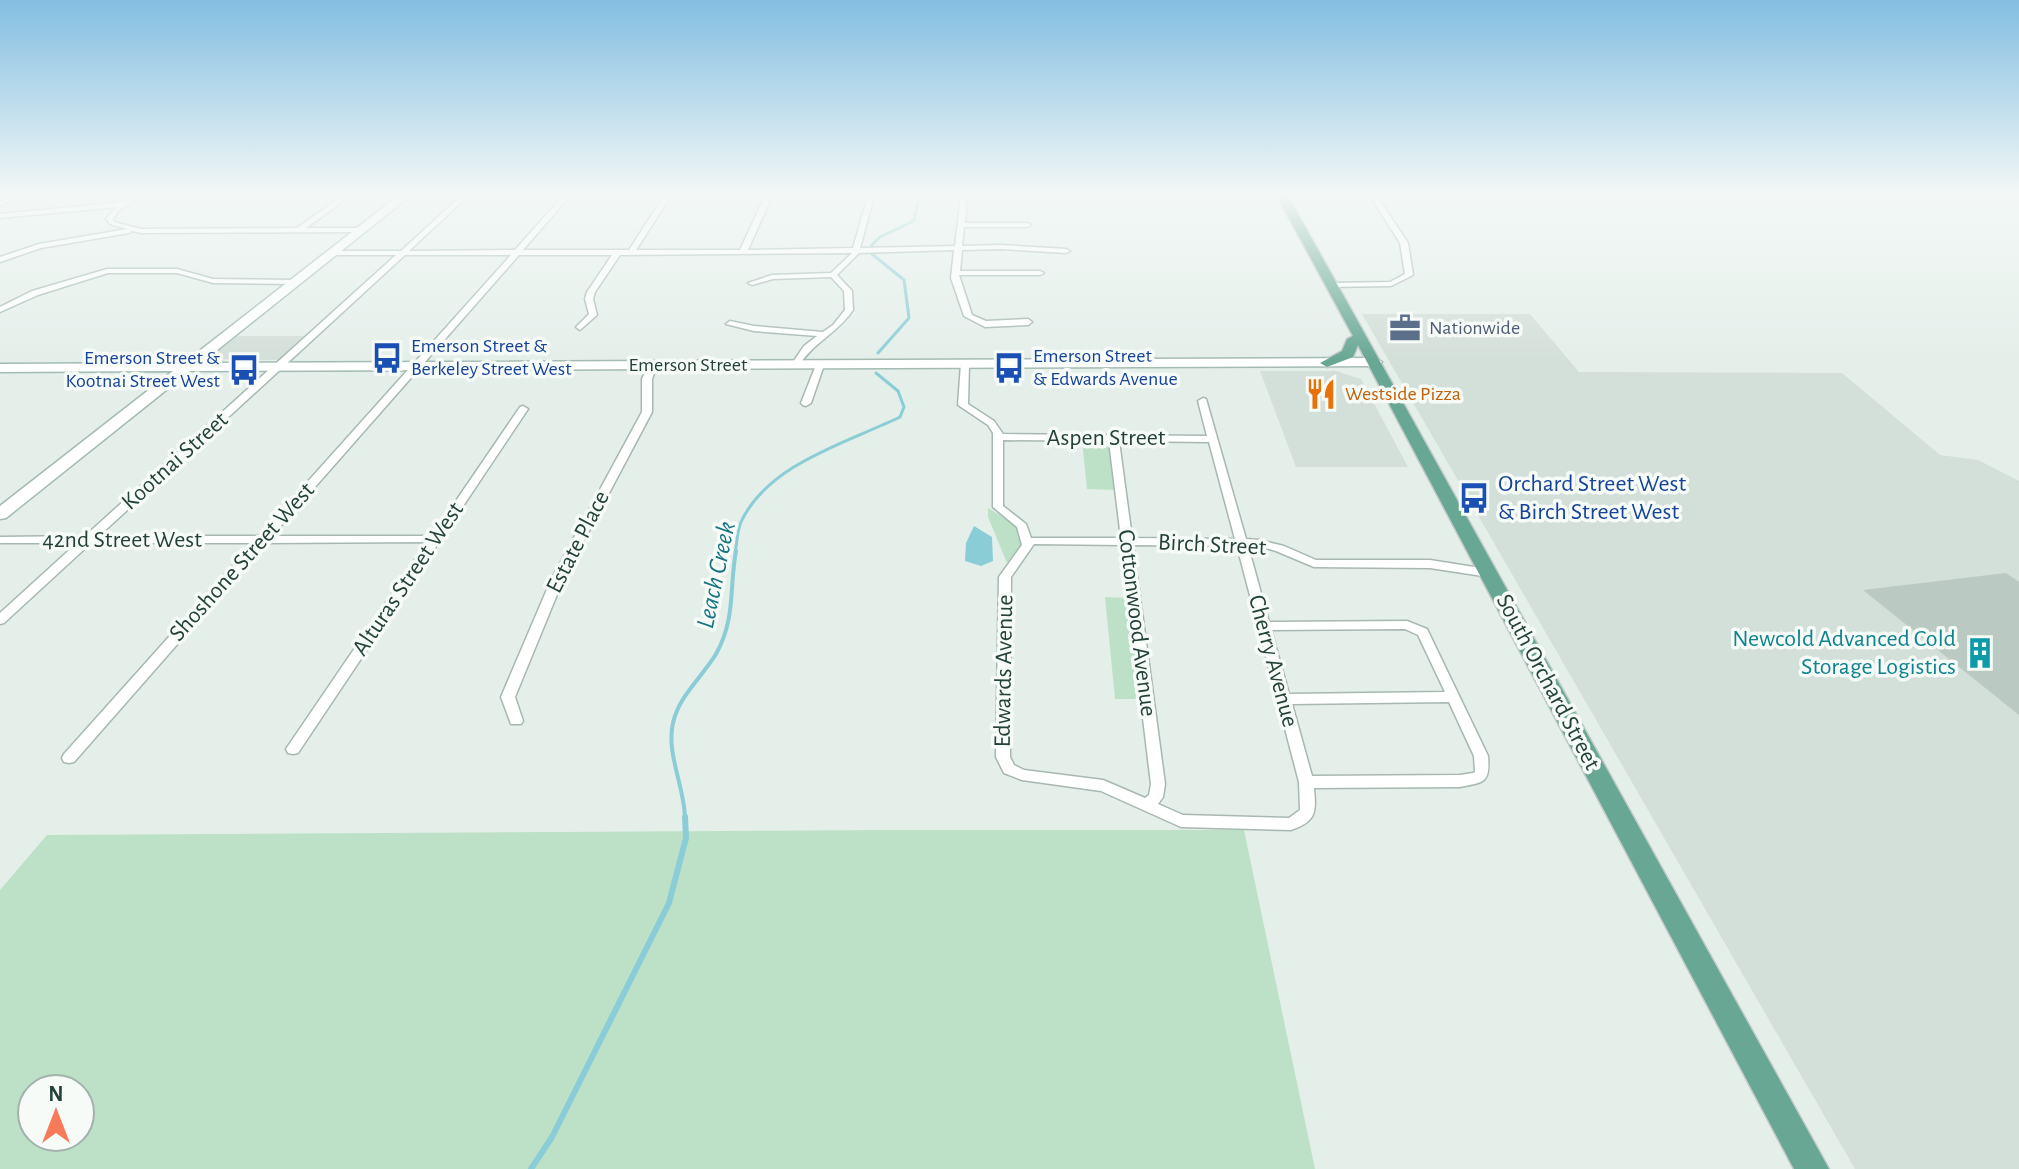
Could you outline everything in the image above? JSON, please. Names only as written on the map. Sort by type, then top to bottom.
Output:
[{"type":"main road","points":[[0,514],[335,251]]},
{"type":"main road","name":"South Orchard Street","points":[[1312,251],[1812,1169]]},
{"type":"main road","points":[[1327,363],[1348,354],[1352,342],[1361,337]]},
{"type":"main road","name":"Emerson Street","points":[[0,368],[1375,362]]},
{"type":"street","points":[[0,260],[26,251]]},
{"type":"street","name":"Kootnai Street","points":[[0,620],[407,251]]},
{"type":"street","name":"Shoshone Street West","points":[[69,758],[519,251]]},
{"type":"street","points":[[332,253],[798,251]]},
{"type":"street","points":[[752,283],[766,278],[833,275],[856,251]]},
{"type":"street","points":[[959,251],[958,290],[971,319],[993,324],[1028,322]]},
{"type":"street","points":[[1059,251],[1066,251]]},
{"type":"street","points":[[1331,285],[1391,284],[1409,275],[1405,251]]},
{"type":"street","points":[[580,327],[593,315],[589,299],[591,292],[617,253]]},
{"type":"street","points":[[0,310],[35,293],[107,271],[162,270],[204,276],[213,281],[295,282]]},
{"type":"street","points":[[956,273],[1040,273]]},
{"type":"street","points":[[795,365],[803,348],[841,323],[851,303],[848,291],[833,275]]},
{"type":"street","points":[[730,324],[751,329],[802,330],[827,335]]},
{"type":"street","points":[[965,364],[963,405],[991,423],[999,437],[998,507],[1022,526],[1028,541]]},
{"type":"street","name":"Estate Place","points":[[516,721],[508,697],[557,580],[647,412],[647,379],[653,365]]},
{"type":"street","points":[[806,403],[820,365]]},
{"type":"street","name":"Cherry Avenue","points":[[1203,401],[1306,782]]},
{"type":"street","name":"Alturas Street West","points":[[293,749],[523,409]]},
{"type":"street","name":"Aspen Street","points":[[999,437],[1213,439]]},
{"type":"street","name":"Cottonwood Avenue","points":[[1114,438],[1158,784],[1156,797],[1149,804]]},
{"type":"street","name":"42nd Street West","points":[[0,540],[436,539]]},
{"type":"street","name":"Birch Street","points":[[1028,541],[1270,544],[1314,563],[1430,564],[1489,573]]},
{"type":"street","name":"Edwards Avenue","points":[[1028,541],[1025,552],[1005,577],[1005,764],[1016,773],[1103,786],[1149,804]]},
{"type":"street","points":[[1149,804],[1188,823],[1291,824],[1308,811],[1306,782],[1460,781],[1477,778],[1483,769],[1481,756],[1427,636],[1411,626],[1264,626]]},
{"type":"street","points":[[1283,699],[1454,697]]},
{"type":"shaded area","points":[[1362,314],[1530,314],[1579,372],[1842,373],[1940,455],[1978,460],[2019,481],[2019,1169],[1855,1169]]},
{"type":"shaded area","points":[[238,336],[305,336],[279,360],[208,359]]},
{"type":"shaded area","points":[[1260,371],[1336,371],[1361,379],[1408,467],[1296,467]]},
{"type":"green space","points":[[1082,440],[1109,445],[1115,490],[1087,489]]},
{"type":"green space","points":[[988,508],[1012,523],[1019,533],[1022,547],[1007,563],[988,517]]},
{"type":"green space","points":[[1105,597],[1129,598],[1141,699],[1115,699]]},
{"type":"green space","points":[[1244,830],[1315,1169],[0,1169],[0,890],[47,835]]},
{"type":"water","points":[[974,526],[992,537],[993,561],[981,566],[965,561],[966,543]]},
{"type":"building","name":"Newcold Advanced Cold Storage Logistics","points":[[2006,573],[2019,582],[2019,715],[1863,590]]},
{"type":"waterway","name":"Leach Creek","points":[[872,254],[904,280],[909,318],[878,353]]},
{"type":"waterway","name":"Leach Creek","points":[[735,553],[741,522],[753,502],[770,485],[810,458],[900,417],[904,407],[898,391],[876,373]]},
{"type":"waterway","name":"Leach Creek","points":[[685,819],[673,755],[672,729],[683,700],[716,654],[727,628],[736,551]]},
{"type":"waterway","name":"Leach Creek","points":[[531,1169],[552,1137],[669,903],[686,838],[685,817]]},
{"type":"place","name":"Nationwide","points":[[1405,328]]},
{"type":"place","name":"Emerson Street & Berkeley Street West","points":[[387,358]]},
{"type":"place","name":"Emerson Street & Edwards Avenue","points":[[1009,368]]},
{"type":"place","name":"Emerson Street & Kootnai Street West","points":[[244,370]]},
{"type":"place","name":"Westside Pizza","points":[[1321,394]]},
{"type":"place","name":"Orchard Street West & Birch Street West","points":[[1474,498]]},
{"type":"place","name":"Newcold Advanced Cold Storage Logistics","points":[[1980,653]]}]
